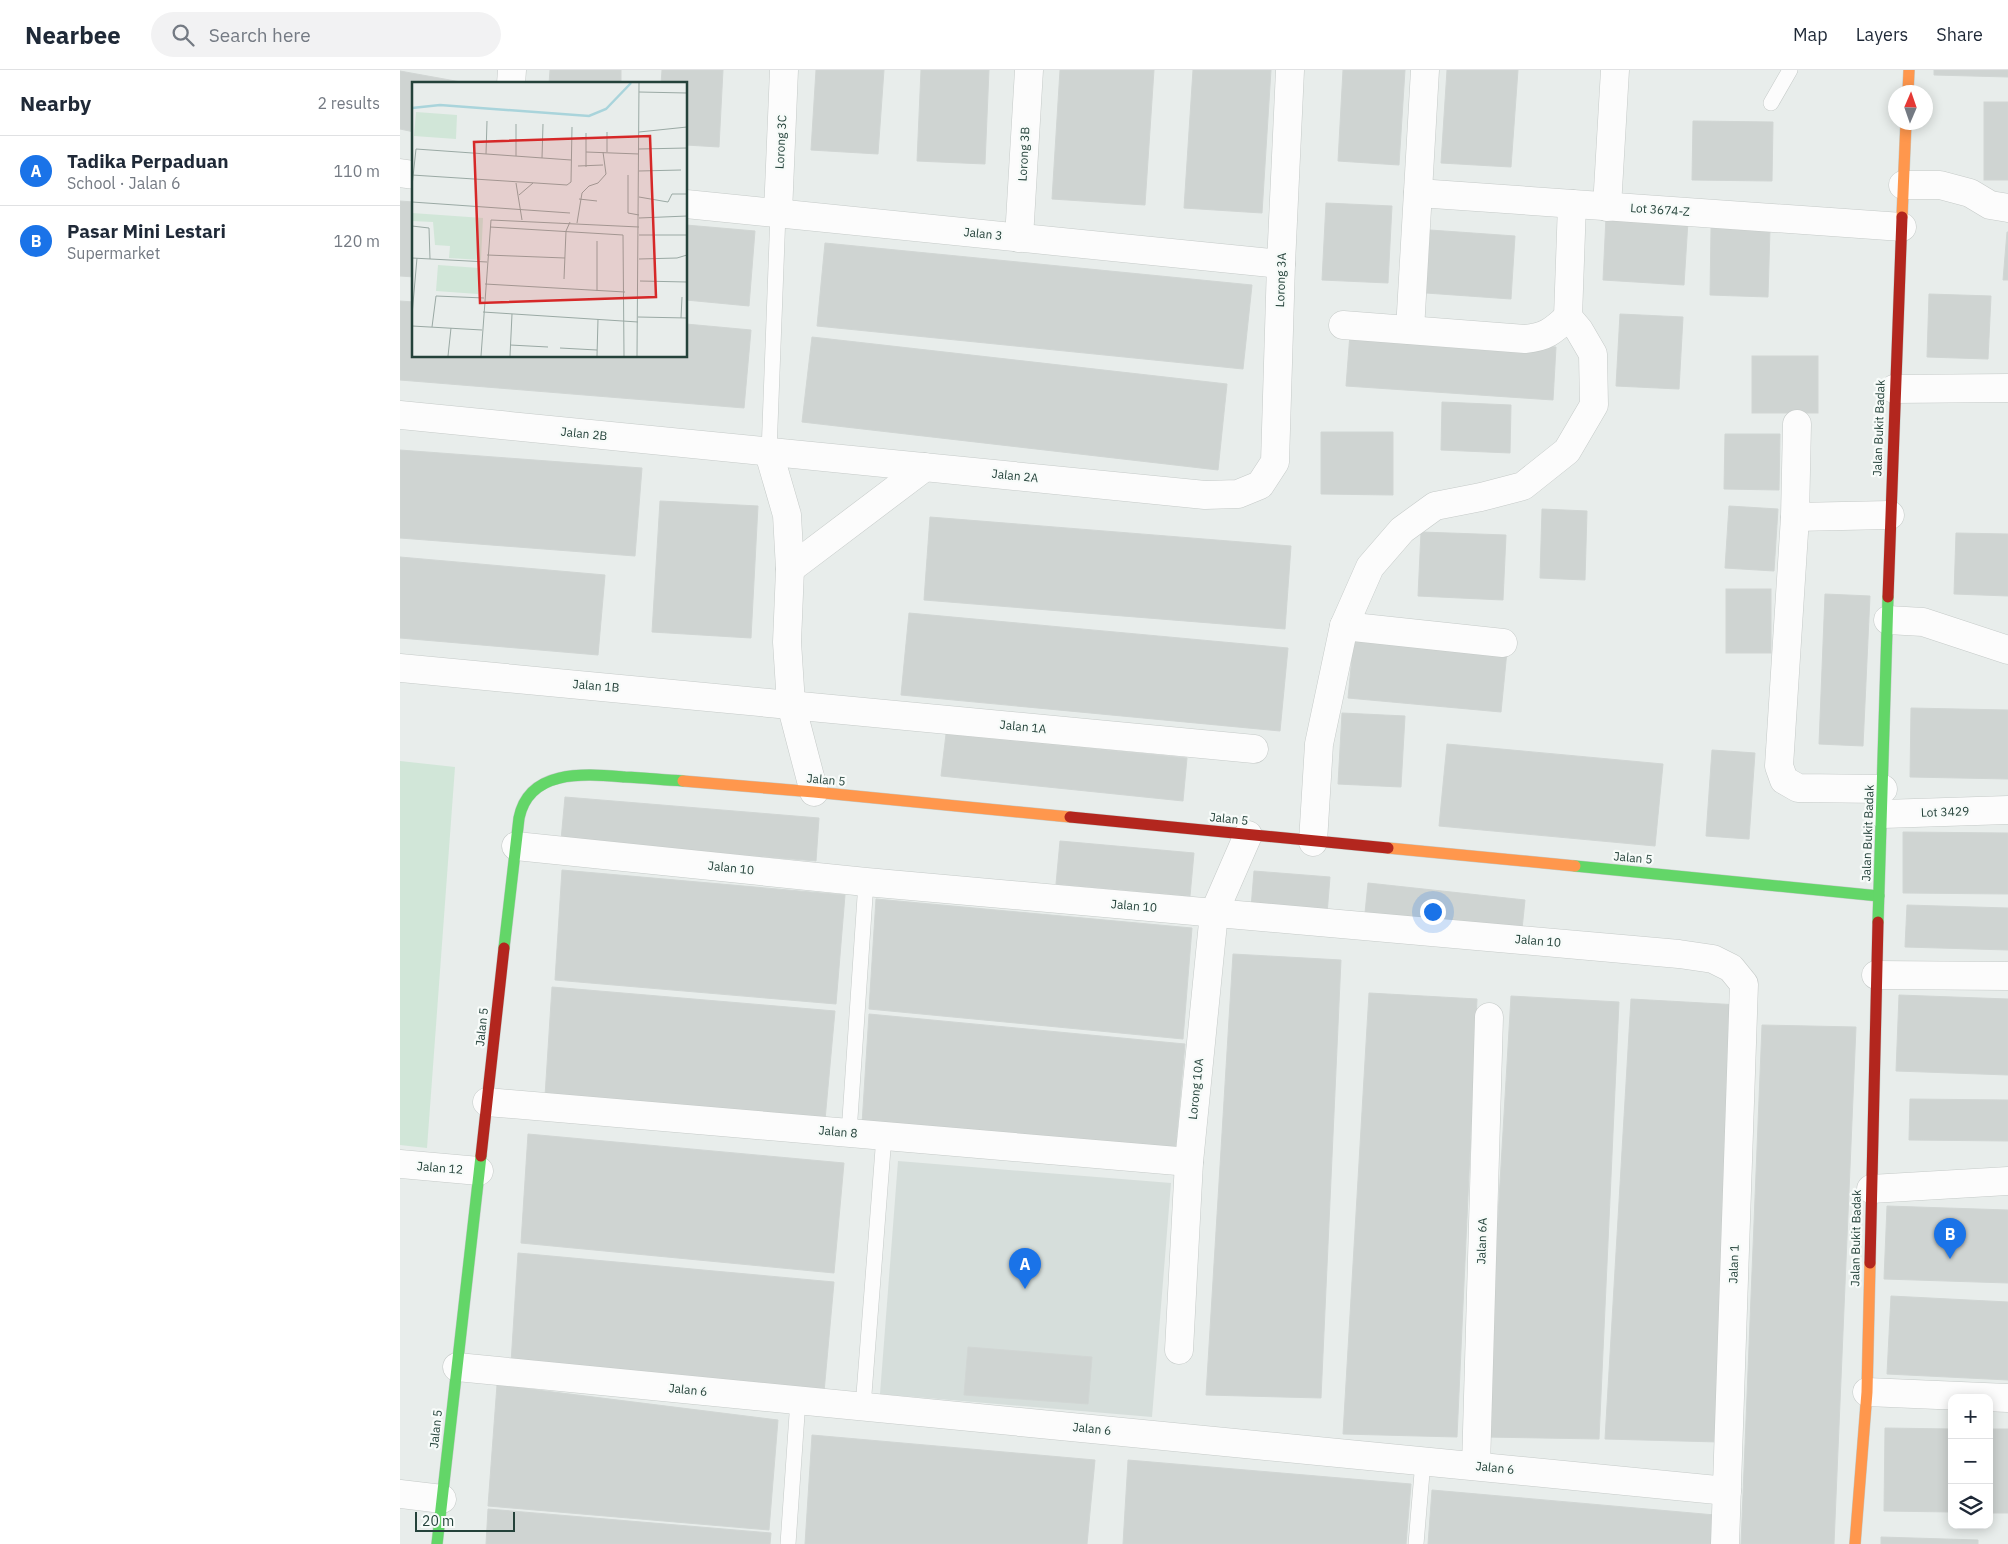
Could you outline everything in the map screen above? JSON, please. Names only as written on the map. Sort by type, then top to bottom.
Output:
[{"type":"street","name":"Lorong 3C","points":[[778,213],[784,70]]},
{"type":"street","name":"Lorong 3B","points":[[1019,238],[1029,70]]},
{"type":"street","name":"Lorong 3A","points":[[1260,484],[1275,462],[1280,264],[1290,70]]},
{"type":"street","points":[[1410,330],[1425,70]]},
{"type":"street","points":[[1607,206],[1615,70]]},
{"type":"street","points":[[1908,85],[1909,70]]},
{"type":"street","name":"Jalan Bukit Badak","points":[[1855,1544],[1867,1392],[1876,975],[1883,802],[1890,515],[1906,130]]},
{"type":"street","points":[[1903,185],[1940,185],[1970,193],[1990,206],[2008,208]]},
{"type":"street","name":"Lot 3674-Z","points":[[1418,193],[1902,227]]},
{"type":"street","name":"Jalan 3","points":[[688,204],[1280,264]]},
{"type":"street","points":[[1313,842],[1319,744],[1344,626],[1370,567],[1402,530],[1435,506],[1481,497],[1522,486],[1567,451],[1594,404],[1593,354],[1579,330],[1568,318],[1572,204]]},
{"type":"street","points":[[1343,325],[1525,339],[1540,338],[1568,318]]},
{"type":"street","points":[[1894,389],[2008,388]]},
{"type":"street","name":"Jalan 2B","points":[[400,415],[769,453]]},
{"type":"street","name":"Lot 3429","points":[[1797,424],[1795,517],[1779,766],[1784,780],[1798,788],[1883,802],[2008,810]]},
{"type":"street","points":[[769,453],[787,515],[790,569],[787,642],[792,704],[814,792]]},
{"type":"street","name":"Jalan 2A","points":[[769,453],[1206,495],[1238,494],[1260,484]]},
{"type":"street","points":[[790,569],[925,467]]},
{"type":"street","points":[[1795,517],[1890,515]]},
{"type":"street","points":[[1888,620],[1923,622],[2008,650]]},
{"type":"street","points":[[1344,626],[1503,643]]},
{"type":"street","name":"Jalan 1B","points":[[400,668],[792,704]]},
{"type":"street","name":"Jalan 1A","points":[[792,704],[1254,750]]},
{"type":"street","name":"Jalan 5","points":[[437,1544],[522,804],[534,789],[547,781],[566,775],[591,774],[814,792],[1879,896]]},
{"type":"street","name":"Lorong 10A","points":[[1180,1350],[1189,1162],[1214,913],[1248,835]]},
{"type":"street","name":"Jalan 10","points":[[516,846],[866,882],[1679,954],[1713,960],[1731,968],[1744,984]]},
{"type":"street","points":[[1876,975],[2008,976]]},
{"type":"street","name":"Jalan 1","points":[[1725,1544],[1744,984]]},
{"type":"street","name":"Jalan 6A","points":[[1476,1466],[1489,1017]]},
{"type":"street","name":"Jalan 8","points":[[487,1102],[1189,1162]]},
{"type":"street","name":"Jalan 12","points":[[400,1164],[479,1172]]},
{"type":"street","points":[[1871,1190],[2008,1181]]},
{"type":"street","name":"Jalan 6","points":[[457,1367],[1726,1491]]},
{"type":"street","points":[[1867,1392],[2008,1398]]},
{"type":"street","points":[[400,1494],[442,1499]]},
{"type":"lane","points":[[1771,103],[1790,70]]},
{"type":"lane","points":[[769,453],[778,213]]},
{"type":"lane","points":[[849,1133],[866,882]]},
{"type":"lane","points":[[863,1407],[884,1136]]},
{"type":"lane","points":[[788,1544],[798,1400]]},
{"type":"lane","points":[[1416,1544],[1423,1461]]},
{"type":"shaded area","points":[[898,1161],[1171,1183],[1152,1417],[880,1394]]},
{"type":"green space","points":[[400,761],[455,767],[427,1148],[400,1145]]},
{"type":"building","points":[[550,70],[621,70],[621,82],[549,82]]},
{"type":"building","points":[[662,70],[723,70],[719,147],[688,145],[688,82],[661,82]]},
{"type":"building","points":[[816,70],[884,70],[878,154],[811,150]]},
{"type":"building","points":[[921,70],[989,70],[985,164],[917,161]]},
{"type":"building","points":[[1060,70],[1154,70],[1145,205],[1052,199]]},
{"type":"building","points":[[1193,70],[1271,70],[1262,213],[1184,208]]},
{"type":"building","points":[[1343,70],[1405,70],[1399,165],[1338,161]]},
{"type":"building","points":[[1447,70],[1518,70],[1511,167],[1441,163]]},
{"type":"building","points":[[1934,70],[2008,70],[2008,77],[1934,75]]},
{"type":"building","points":[[400,71],[461,82],[412,82],[412,132],[400,129]]},
{"type":"building","points":[[1984,102],[2008,102],[2008,180],[1984,180]]},
{"type":"building","points":[[1693,121],[1773,122],[1772,181],[1692,180]]},
{"type":"building","points":[[400,201],[412,202],[412,277],[400,276]]},
{"type":"building","points":[[1326,203],[1392,206],[1388,283],[1322,280]]},
{"type":"building","points":[[1606,217],[1688,221],[1684,285],[1603,280]]},
{"type":"building","points":[[688,225],[755,231],[749,306],[688,300]]},
{"type":"building","points":[[1711,228],[1770,229],[1768,297],[1710,295]]},
{"type":"building","points":[[1430,230],[1515,236],[1511,299],[1426,293]]},
{"type":"building","points":[[2007,232],[2008,280],[2003,280]]},
{"type":"building","points":[[825,243],[1252,285],[1243,369],[817,326]]},
{"type":"building","points":[[1929,294],[1991,296],[1988,359],[1927,357]]},
{"type":"building","points":[[400,301],[412,302],[412,358],[688,358],[688,324],[751,330],[744,408],[400,380]]},
{"type":"building","points":[[1620,314],[1683,317],[1679,389],[1616,386]]},
{"type":"building","points":[[1350,334],[1556,347],[1553,400],[1346,386]]},
{"type":"building","points":[[812,337],[1227,384],[1218,470],[802,422]]},
{"type":"building","points":[[1752,356],[1818,356],[1818,413],[1752,413]]},
{"type":"building","points":[[1442,402],[1511,405],[1510,453],[1441,450]]},
{"type":"building","points":[[1321,432],[1393,432],[1393,495],[1321,494]]},
{"type":"building","points":[[1725,434],[1780,434],[1779,490],[1724,489]]},
{"type":"building","points":[[400,450],[642,468],[635,556],[400,538]]},
{"type":"building","points":[[660,501],[758,506],[751,638],[652,632]]},
{"type":"building","points":[[1729,506],[1778,509],[1774,571],[1725,568]]},
{"type":"building","points":[[1542,509],[1587,511],[1585,580],[1540,578]]},
{"type":"building","points":[[930,517],[1291,546],[1285,629],[924,600]]},
{"type":"building","points":[[1421,532],[1506,535],[1503,600],[1418,596]]},
{"type":"building","points":[[1956,533],[2008,534],[2008,596],[1954,594]]},
{"type":"building","points":[[400,557],[605,575],[598,655],[400,638]]},
{"type":"building","points":[[1726,589],[1771,589],[1771,653],[1726,653]]},
{"type":"building","points":[[1825,594],[1870,596],[1863,746],[1819,744]]},
{"type":"building","points":[[909,613],[1288,648],[1280,731],[901,695]]},
{"type":"building","points":[[1354,637],[1507,651],[1501,712],[1348,698]]},
{"type":"building","points":[[1911,708],[2008,710],[2008,779],[1910,777]]},
{"type":"building","points":[[1342,713],[1405,716],[1401,787],[1338,784]]},
{"type":"building","points":[[946,734],[1187,758],[1183,801],[941,776]]},
{"type":"building","points":[[1447,744],[1663,764],[1655,846],[1439,826]]},
{"type":"building","points":[[1712,750],[1755,753],[1749,839],[1706,836]]},
{"type":"building","points":[[565,797],[819,818],[816,861],[561,840]]},
{"type":"building","points":[[1903,832],[2008,833],[2008,894],[1903,893]]},
{"type":"building","points":[[1060,841],[1194,853],[1190,896],[1056,884]]},
{"type":"building","points":[[562,870],[845,895],[836,1004],[555,980]]},
{"type":"building","points":[[1254,871],[1330,877],[1327,914],[1251,908]]},
{"type":"building","points":[[1368,883],[1525,900],[1522,929],[1365,913]]},
{"type":"building","points":[[876,899],[1192,928],[1183,1039],[869,1009]]},
{"type":"building","points":[[1907,905],[2008,908],[2008,950],[1905,947]]},
{"type":"building","points":[[1233,954],[1341,960],[1321,1398],[1206,1395]]},
{"type":"building","points":[[552,987],[835,1011],[825,1120],[545,1096]]},
{"type":"building","points":[[1369,993],[1477,999],[1457,1437],[1343,1434]]},
{"type":"building","points":[[1899,995],[2008,999],[2008,1075],[1896,1071]]},
{"type":"building","points":[[1511,996],[1619,1002],[1599,1439],[1485,1437]]},
{"type":"building","points":[[1631,999],[1739,1005],[1719,1442],[1605,1439]]},
{"type":"building","points":[[869,1014],[1185,1044],[1175,1154],[862,1124]]},
{"type":"building","points":[[1762,1025],[1856,1027],[1834,1544],[1741,1544]]},
{"type":"building","points":[[1910,1099],[2008,1100],[2008,1141],[1909,1140]]},
{"type":"building","points":[[528,1134],[844,1163],[834,1273],[521,1243]]},
{"type":"building","points":[[1887,1206],[2008,1210],[2008,1283],[1884,1279]]},
{"type":"building","points":[[518,1253],[834,1282],[824,1392],[511,1363]]},
{"type":"building","points":[[1891,1296],[2008,1302],[2008,1380],[1887,1374]]},
{"type":"building","points":[[968,1347],[1092,1357],[1088,1404],[964,1395]]},
{"type":"building","points":[[497,1385],[778,1420],[769,1530],[488,1506]]},
{"type":"building","points":[[1885,1428],[1948,1429],[1948,1512],[1884,1511]]},
{"type":"building","points":[[1993,1429],[2008,1429],[2008,1513],[1993,1513]]},
{"type":"building","points":[[812,1435],[1095,1460],[1087,1544],[805,1544]]},
{"type":"building","points":[[1128,1460],[1411,1484],[1406,1544],[1123,1544]]},
{"type":"building","points":[[1432,1490],[1715,1515],[1712,1544],[1428,1544]]},
{"type":"building","points":[[488,1509],[771,1533],[770,1544],[486,1544]]},
{"type":"building","points":[[1881,1537],[1978,1540],[1978,1544],[1881,1544]]},
{"type":"traffic: fast","points":[[1878,922],[1888,597]]},
{"type":"traffic: fast","points":[[504,948],[519,818],[525,802],[534,790],[547,782],[577,775],[683,781]]},
{"type":"traffic: fast","points":[[1575,866],[1879,896]]},
{"type":"traffic: fast","points":[[437,1544],[481,1156]]},
{"type":"traffic: slow","points":[[1908,85],[1909,70]]},
{"type":"traffic: slow","points":[[1902,217],[1906,130]]},
{"type":"traffic: slow","points":[[683,781],[1070,817]]},
{"type":"traffic: slow","points":[[1388,848],[1575,866]]},
{"type":"traffic: slow","points":[[1855,1544],[1867,1392],[1870,1263]]},
{"type":"traffic: jam","points":[[1888,597],[1902,217]]},
{"type":"traffic: jam","points":[[1070,817],[1388,848]]},
{"type":"traffic: jam","points":[[1870,1263],[1878,922]]},
{"type":"traffic: jam","points":[[481,1156],[504,948]]},
{"type":"place","name":"Pasar Mini Lestari","points":[[1950,1259]]},
{"type":"place","name":"Tadika Perpaduan","points":[[1025,1289]]}]
